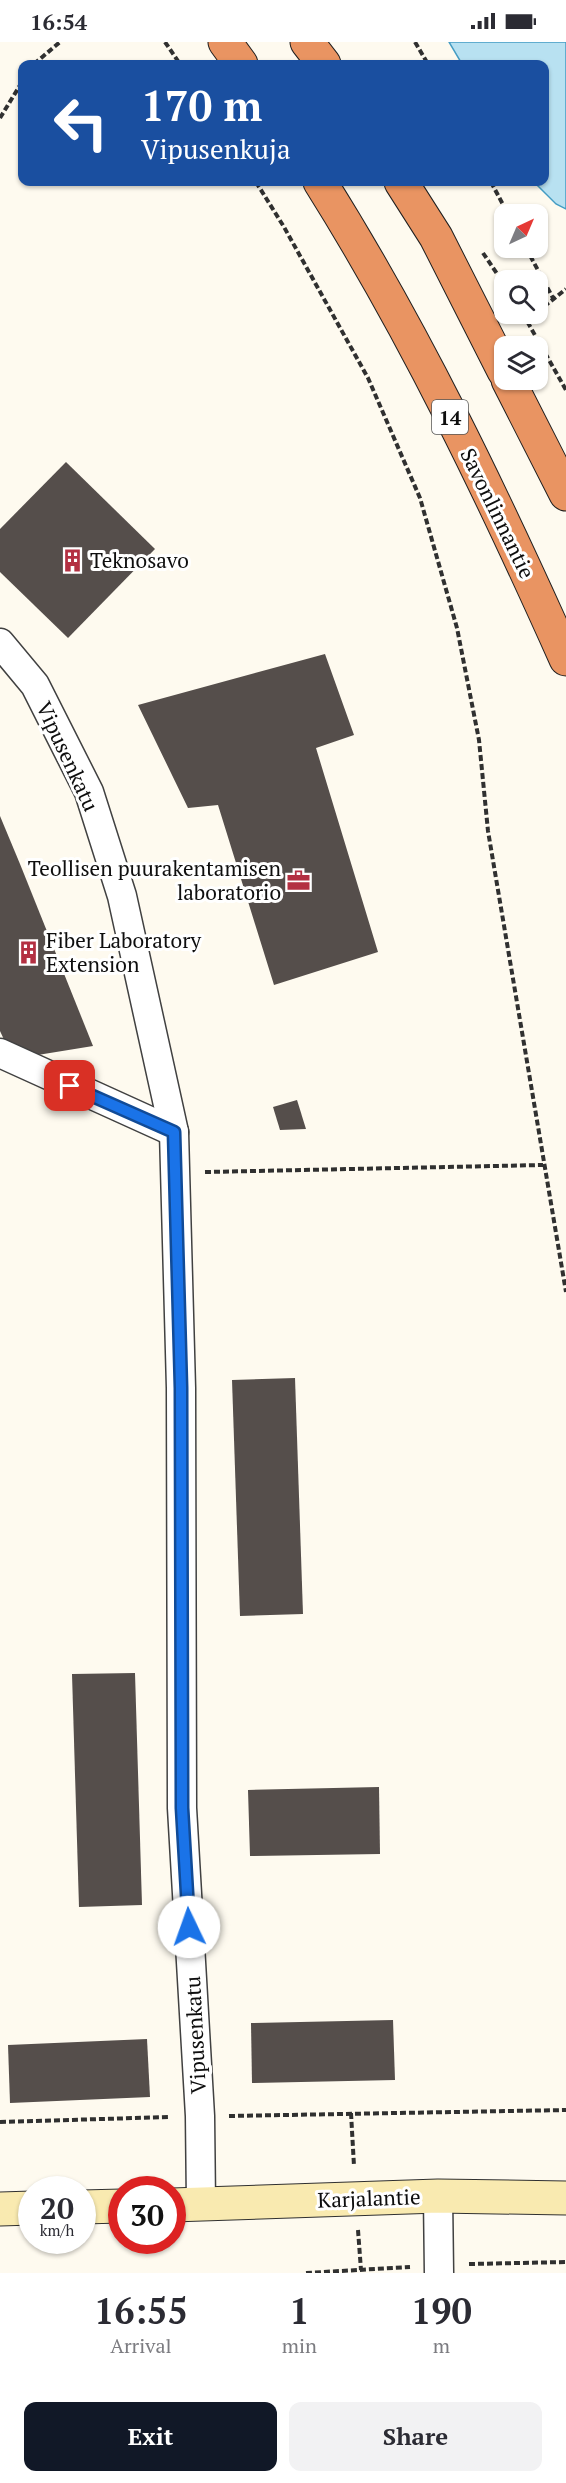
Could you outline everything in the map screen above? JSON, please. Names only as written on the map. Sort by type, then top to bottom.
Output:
[{"type":"highway","points":[[225,42],[238,60]]},
{"type":"highway","points":[[307,42],[321,60]]},
{"type":"highway","name":"Savonlinnantie","points":[[323,186],[370,261],[509,532],[566,659]]},
{"type":"highway","points":[[404,186],[436,237],[494,351]]},
{"type":"highway","points":[[513,390],[566,494]]},
{"type":"street","name":"Vipusenkatu","points":[[0,644],[35,685],[89,792],[122,896],[174,1132],[181,1388],[182,1808],[200,2116],[187,2204]]},
{"type":"street","points":[[0,1053],[174,1132]]},
{"type":"street","points":[[438,2196],[439,2269]]},
{"type":"street","name":"Karjalantie","points":[[187,2204],[438,2196],[566,2198]]},
{"type":"street","points":[[0,2209],[18,2208]]},
{"type":"path","points":[[39,60],[60,42]]},
{"type":"path","points":[[165,42],[177,60]]},
{"type":"path","points":[[416,42],[426,60]]},
{"type":"path","points":[[0,118],[18,89]]},
{"type":"path","points":[[258,186],[284,227],[368,378],[420,498],[457,628],[479,740],[488,831],[566,1292]]},
{"type":"path","points":[[492,186],[502,204]]},
{"type":"path","points":[[531,258],[553,298]]},
{"type":"path","points":[[548,302],[566,289]]},
{"type":"path","points":[[529,324],[566,390]]},
{"type":"path","points":[[175,1173],[543,1166]]},
{"type":"path","points":[[0,2122],[566,2110]]},
{"type":"path","points":[[306,2273],[566,2262]]},
{"type":"water","points":[[449,42],[566,42],[566,209],[556,204],[538,186],[549,186],[549,60],[460,60]]},
{"type":"building","name":"Teknosavo","points":[[66,462],[155,549],[68,638],[0,572],[0,529]]},
{"type":"building","name":"Teollisen puurakentamisen laboratorio","points":[[325,654],[354,735],[316,748],[378,952],[274,985],[218,805],[188,808],[138,705]]},
{"type":"building","name":"Fiber Laboratory Extension","points":[[0,816],[93,1046],[13,1059],[0,1031]]},
{"type":"building","points":[[297,1100],[306,1129],[280,1130],[273,1107]]},
{"type":"building","points":[[295,1378],[303,1614],[240,1616],[232,1380]]},
{"type":"building","points":[[135,1673],[142,1905],[79,1907],[72,1674]]},
{"type":"building","points":[[379,1787],[380,1854],[250,1856],[248,1790]]},
{"type":"building","points":[[393,2020],[395,2080],[252,2083],[251,2023]]},
{"type":"building","points":[[147,2039],[150,2097],[10,2103],[8,2045]]},
{"type":"place","name":"Teknosavo","points":[[72,560]]},
{"type":"place","name":"Teollisen puurakentamisen laboratorio","points":[[299,880]]},
{"type":"place","name":"Fiber Laboratory Extension","points":[[28,952]]},
{"type":"route","points":[[70,1086],[174,1132],[181,1388],[182,1808],[189,1927]]}]
